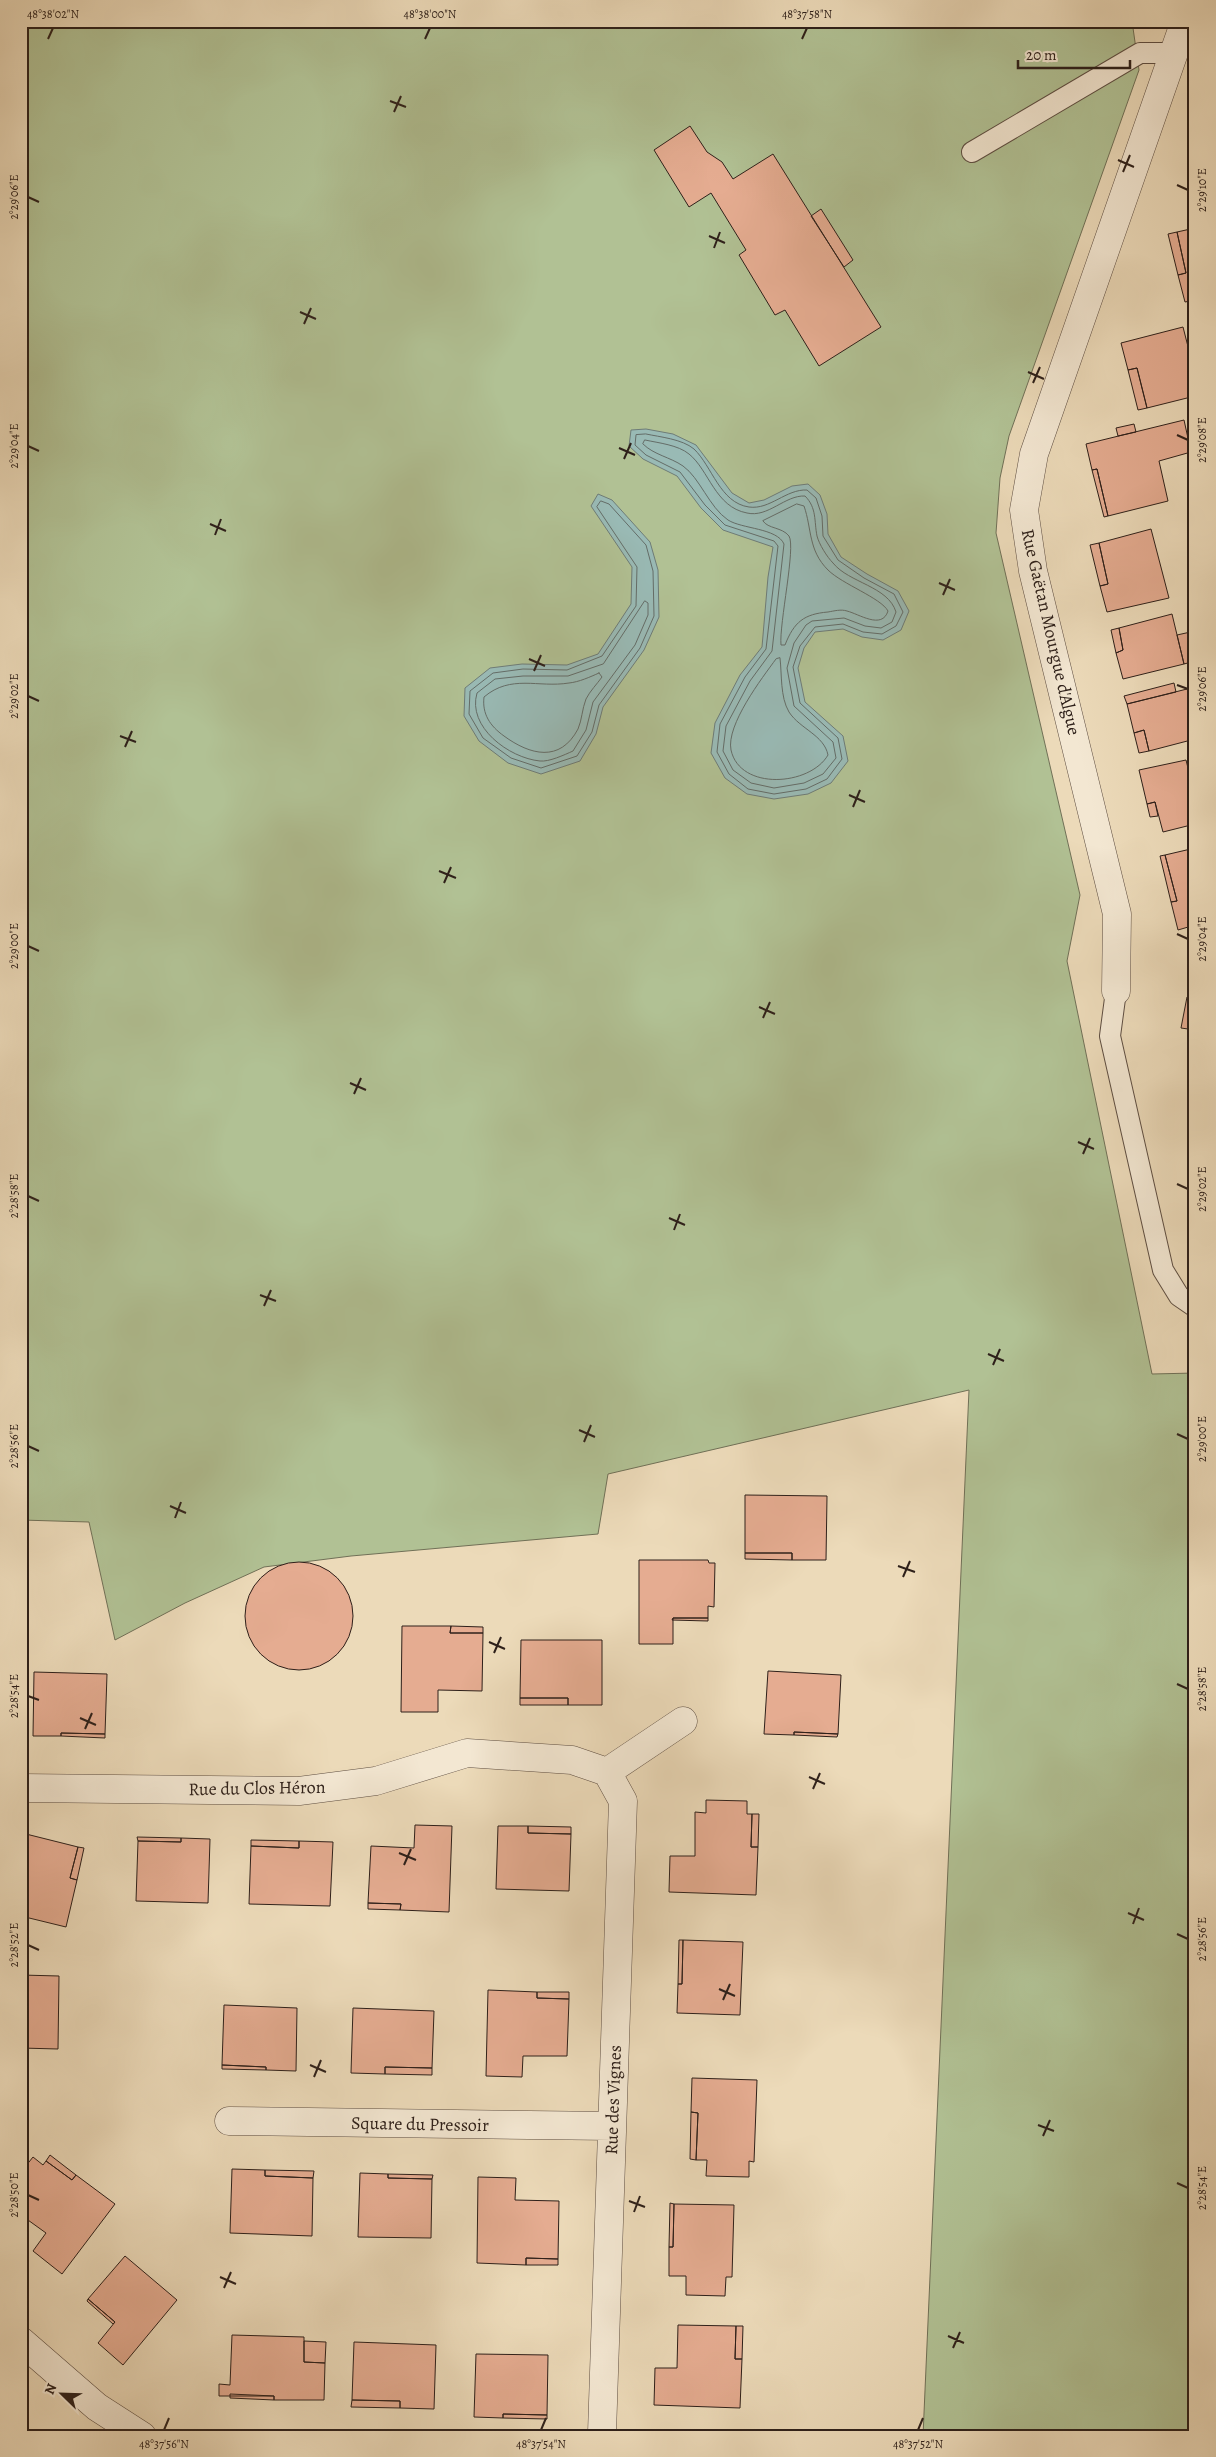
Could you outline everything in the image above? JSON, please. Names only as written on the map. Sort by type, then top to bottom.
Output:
[{"type":"street","name":"Rue Gaëtan Mourgue d'Algue","points":[[1116,991],[1117,914],[1033,571],[1024,510],[1034,454],[1185,21]]},
{"type":"street","points":[[607,1772],[683,1721]]},
{"type":"street","name":"Rue du Clos Héron","points":[[21,1788],[299,1791],[376,1781],[466,1753],[572,1760],[607,1772]]},
{"type":"street","name":"Rue des Vignes","points":[[601,2434],[623,1801],[607,1772]]},
{"type":"street","name":"Square du Pressoir","points":[[229,2121],[612,2126]]},
{"type":"street","points":[[21,2341],[97,2407],[142,2436]]},
{"type":"lane","points":[[972,152],[1140,53],[1173,53]]},
{"type":"lane","points":[[1116,991],[1110,1036],[1163,1270],[1180,1296],[1195,1307]]},
{"type":"green space","points":[[21,21],[1132,21],[1139,70],[1009,436],[1000,478],[996,533],[1080,895],[1067,961],[1152,1374],[1195,1373],[1195,2436],[923,2436],[969,1390],[608,1474],[598,1534],[351,1556],[264,1567],[185,1603],[115,1640],[89,1522],[21,1520]]},
{"type":"water","points":[[646,429],[673,434],[696,445],[732,493],[749,503],[764,500],[792,486],[808,484],[820,495],[827,514],[828,534],[841,557],[898,591],[909,611],[901,630],[883,640],[862,637],[843,629],[815,632],[804,648],[798,668],[805,702],[843,736],[848,761],[831,783],[808,794],[774,799],[747,794],[725,778],[711,753],[715,723],[740,675],[762,647],[768,577],[773,547],[723,530],[701,508],[677,476],[643,459],[629,446],[631,430]]},
{"type":"water","points":[[598,494],[612,500],[650,542],[658,570],[659,617],[644,650],[603,707],[596,734],[580,761],[541,774],[508,763],[479,741],[464,716],[465,688],[490,668],[522,664],[567,665],[598,654],[631,604],[632,567],[591,506]]},
{"type":"building","points":[[690,126],[707,152],[722,162],[733,179],[773,154],[881,327],[819,366],[785,310],[775,315],[739,255],[746,250],[711,193],[689,207],[654,150]]},
{"type":"building","points":[[821,209],[853,260],[844,267],[811,216]]},
{"type":"building","points":[[1195,228],[1195,300],[1185,302],[1178,275],[1186,273],[1177,232]]},
{"type":"building","points":[[1177,232],[1186,273],[1178,275],[1168,234]]},
{"type":"building","points":[[1183,327],[1195,374],[1195,396],[1147,408],[1137,368],[1128,370],[1121,343]]},
{"type":"building","points":[[1137,368],[1147,408],[1138,410],[1128,370]]},
{"type":"building","points":[[1184,420],[1191,452],[1159,461],[1168,501],[1108,516],[1097,469],[1092,470],[1086,444]]},
{"type":"building","points":[[1134,424],[1136,432],[1118,436],[1116,428]]},
{"type":"building","points":[[1097,469],[1108,516],[1104,517],[1092,470]]},
{"type":"building","points":[[1151,529],[1169,598],[1107,612],[1100,586],[1108,584],[1099,543]]},
{"type":"building","points":[[1099,543],[1108,584],[1100,586],[1090,545]]},
{"type":"building","points":[[1172,614],[1184,664],[1123,679],[1116,653],[1123,650],[1119,628]]},
{"type":"building","points":[[1119,628],[1123,650],[1116,653],[1111,630]]},
{"type":"building","points":[[1195,631],[1195,661],[1184,664],[1177,635]]},
{"type":"building","points":[[1174,683],[1176,692],[1127,704],[1124,696]]},
{"type":"building","points":[[1195,687],[1195,739],[1149,751],[1144,730],[1134,733],[1127,704]]},
{"type":"building","points":[[1144,730],[1149,751],[1139,753],[1134,733]]},
{"type":"building","points":[[1186,760],[1190,776],[1195,775],[1195,824],[1163,832],[1155,802],[1147,804],[1139,770]]},
{"type":"building","points":[[1155,802],[1158,816],[1150,817],[1147,804]]},
{"type":"building","points":[[1195,848],[1195,925],[1178,930],[1171,902],[1177,901],[1165,855]]},
{"type":"building","points":[[1165,855],[1177,901],[1171,902],[1160,856]]},
{"type":"building","points":[[1187,997],[1195,998],[1195,1030],[1181,1028]]},
{"type":"building","points":[[745,1495],[827,1496],[826,1560],[792,1560],[792,1553],[745,1553]]},
{"type":"building","points":[[745,1553],[792,1553],[792,1560],[745,1559]]},
{"type":"building","points":[[639,1560],[708,1560],[709,1563],[715,1563],[714,1607],[708,1606],[708,1618],[673,1618],[673,1644],[639,1644]]},
{"type":"building","points":[[299,1562],[319,1567],[337,1578],[348,1596],[353,1616],[348,1636],[337,1654],[319,1665],[299,1670],[279,1665],[261,1654],[250,1636],[245,1616],[250,1596],[261,1578],[279,1567]]},
{"type":"building","points":[[673,1618],[708,1618],[708,1621],[672,1620]]},
{"type":"building","points":[[402,1626],[451,1626],[450,1633],[483,1633],[482,1691],[438,1690],[438,1712],[401,1712]]},
{"type":"building","points":[[451,1626],[483,1627],[483,1633],[450,1633]]},
{"type":"building","points":[[521,1640],[602,1640],[602,1705],[568,1705],[568,1698],[520,1698]]},
{"type":"building","points":[[768,1671],[841,1675],[838,1734],[794,1732],[794,1735],[764,1734]]},
{"type":"building","points":[[34,1672],[107,1674],[105,1734],[61,1733],[61,1736],[33,1736]]},
{"type":"building","points":[[520,1698],[568,1698],[568,1705],[520,1705]]},
{"type":"building","points":[[794,1732],[838,1734],[837,1737],[794,1735]]},
{"type":"building","points":[[61,1733],[105,1734],[105,1738],[61,1736]]},
{"type":"building","points":[[706,1800],[747,1801],[747,1814],[752,1814],[751,1847],[758,1847],[756,1895],[669,1892],[670,1856],[695,1856],[695,1812],[706,1813]]},
{"type":"building","points":[[752,1814],[759,1814],[758,1847],[751,1847]]},
{"type":"building","points":[[415,1825],[452,1826],[449,1912],[400,1910],[401,1904],[368,1903],[371,1846],[414,1848]]},
{"type":"building","points":[[498,1826],[528,1826],[528,1833],[571,1834],[569,1891],[496,1889]]},
{"type":"building","points":[[528,1826],[571,1827],[571,1834],[528,1833]]},
{"type":"building","points":[[22,1833],[78,1847],[70,1878],[77,1880],[66,1927],[21,1916]]},
{"type":"building","points":[[137,1837],[181,1838],[181,1842],[138,1841]]},
{"type":"building","points":[[181,1838],[210,1839],[208,1903],[136,1901],[138,1841],[181,1842]]},
{"type":"building","points":[[251,1840],[299,1841],[299,1848],[251,1846]]},
{"type":"building","points":[[299,1841],[333,1842],[330,1906],[249,1904],[251,1846],[299,1848]]},
{"type":"building","points":[[78,1847],[84,1848],[77,1880],[70,1878]]},
{"type":"building","points":[[368,1903],[401,1904],[400,1910],[368,1909]]},
{"type":"building","points":[[679,1940],[683,1940],[682,1984],[678,1984]]},
{"type":"building","points":[[683,1940],[743,1942],[740,2015],[677,2013],[678,1984],[682,1984]]},
{"type":"building","points":[[21,1975],[59,1976],[58,2049],[21,2048]]},
{"type":"building","points":[[488,1990],[537,1992],[537,1998],[569,1999],[567,2056],[523,2056],[522,2077],[486,2076]]},
{"type":"building","points":[[537,1992],[569,1992],[569,1999],[537,1998]]},
{"type":"building","points":[[224,2005],[297,2008],[296,2071],[266,2070],[266,2067],[222,2065]]},
{"type":"building","points":[[353,2008],[434,2011],[432,2068],[385,2067],[385,2074],[351,2073]]},
{"type":"building","points":[[222,2065],[266,2067],[266,2070],[222,2069]]},
{"type":"building","points":[[385,2067],[432,2068],[432,2075],[385,2074]]},
{"type":"building","points":[[692,2078],[757,2080],[754,2162],[749,2161],[749,2177],[706,2176],[707,2160],[696,2160],[698,2113],[691,2112]]},
{"type":"building","points":[[691,2112],[698,2113],[696,2160],[690,2159]]},
{"type":"building","points":[[50,2155],[76,2175],[72,2180],[46,2161]]},
{"type":"building","points":[[33,2157],[43,2165],[46,2161],[72,2180],[76,2175],[115,2204],[62,2274],[33,2251],[46,2233],[21,2215],[21,2172]]},
{"type":"building","points":[[232,2169],[265,2170],[265,2176],[313,2178],[312,2236],[230,2233]]},
{"type":"building","points":[[265,2170],[314,2171],[313,2178],[265,2176]]},
{"type":"building","points":[[360,2173],[388,2174],[388,2178],[432,2179],[431,2238],[358,2237]]},
{"type":"building","points":[[388,2174],[433,2175],[432,2179],[388,2178]]},
{"type":"building","points":[[478,2177],[516,2178],[515,2200],[559,2201],[558,2259],[526,2258],[526,2265],[477,2263]]},
{"type":"building","points":[[670,2203],[674,2204],[673,2247],[669,2247]]},
{"type":"building","points":[[674,2204],[734,2205],[732,2277],[726,2277],[725,2296],[686,2295],[686,2276],[669,2276],[669,2247],[673,2247]]},
{"type":"building","points":[[125,2256],[177,2300],[123,2365],[98,2343],[115,2322],[88,2299]]},
{"type":"building","points":[[526,2258],[558,2259],[558,2265],[526,2265]]},
{"type":"building","points":[[88,2299],[115,2322],[113,2324],[87,2301]]},
{"type":"building","points":[[678,2325],[736,2326],[735,2359],[742,2359],[740,2408],[654,2405],[655,2368],[677,2368]]},
{"type":"building","points":[[736,2326],[743,2326],[742,2359],[735,2359]]},
{"type":"building","points":[[232,2335],[304,2337],[304,2362],[325,2363],[324,2400],[274,2400],[274,2396],[219,2396],[219,2384],[230,2385]]},
{"type":"building","points":[[304,2341],[326,2342],[325,2363],[304,2362]]},
{"type":"building","points":[[354,2342],[436,2345],[434,2409],[400,2408],[400,2401],[352,2400]]},
{"type":"building","points":[[476,2354],[548,2355],[547,2415],[503,2414],[503,2418],[474,2417]]},
{"type":"building","points":[[230,2394],[274,2396],[274,2400],[230,2398]]},
{"type":"building","points":[[352,2400],[400,2401],[400,2408],[351,2407]]},
{"type":"building","points":[[503,2414],[547,2415],[547,2419],[503,2418]]}]
